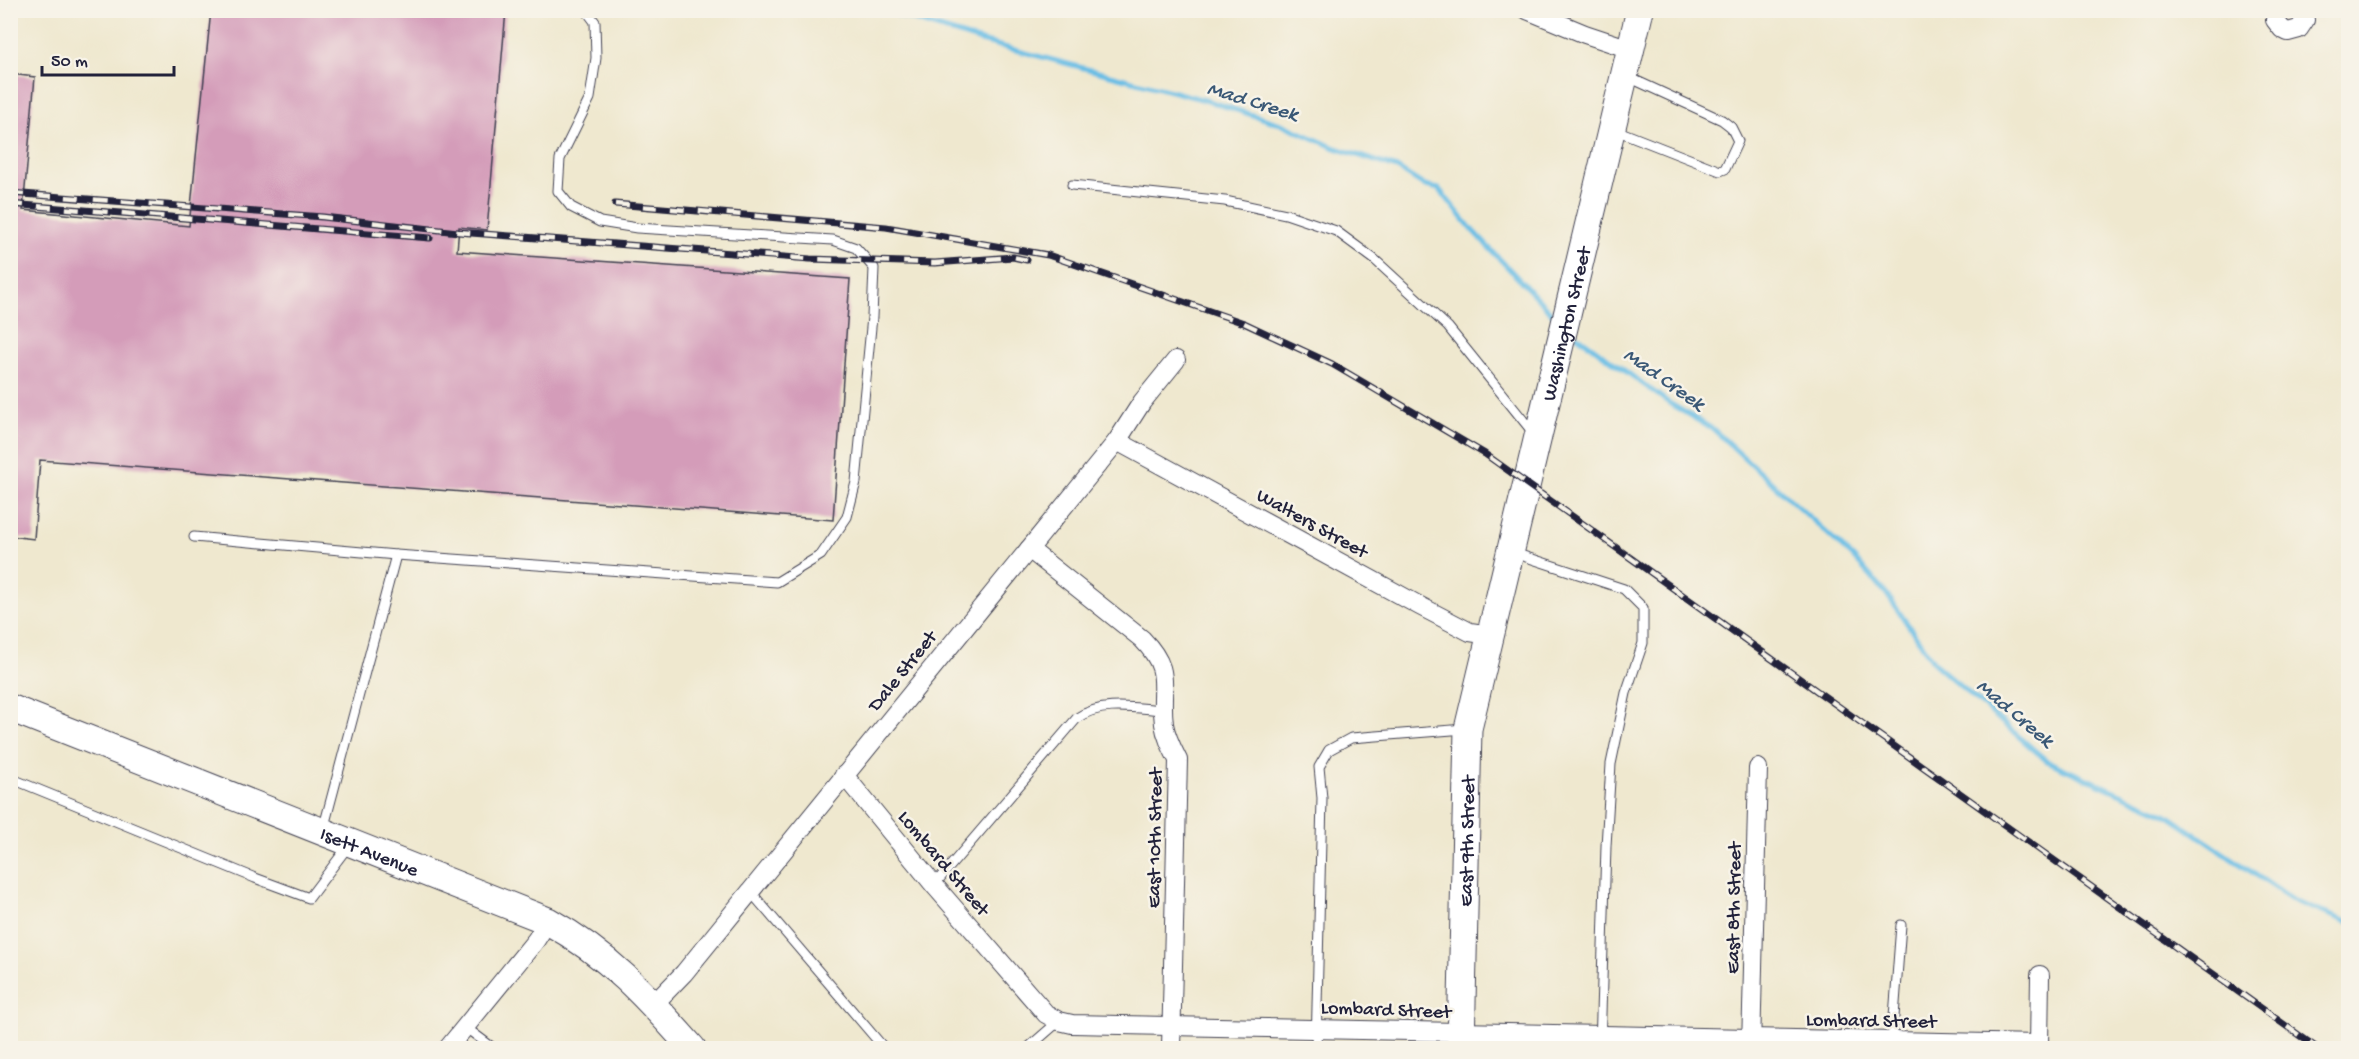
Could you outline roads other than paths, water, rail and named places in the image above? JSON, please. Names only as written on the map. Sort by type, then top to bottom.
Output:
[{"type":"main road","name":"Washington Street","points":[[1490,635],[1640,10]]},
{"type":"main road","name":"East 9th Street","points":[[1461,1041],[1468,729],[1490,635]]},
{"type":"main road","name":"Isett Avenue","points":[[10,708],[548,921],[579,938],[620,970],[654,1004],[692,1048]]},
{"type":"street","points":[[1527,10],[1585,34],[1630,49]]},
{"type":"street","points":[[2277,10],[2275,20],[2282,29],[2288,32],[2299,29],[2305,20],[2301,10]]},
{"type":"street","name":"Dale Street","points":[[654,1004],[684,973],[1117,441],[1142,402],[1176,360]]},
{"type":"street","name":"Walters Street","points":[[1117,441],[1420,606],[1470,632],[1490,635]]},
{"type":"street","name":"East 10th Street","points":[[1029,549],[1142,639],[1154,652],[1165,678],[1163,710],[1168,740],[1178,760],[1171,1048]]},
{"type":"street","name":"East 8th Street","points":[[1752,1044],[1758,768]]},
{"type":"street","name":"Lombard Street","points":[[844,775],[934,885],[1046,1014],[1059,1021],[1072,1024],[1316,1029],[1461,1041],[2039,1046]]},
{"type":"street","points":[[448,1048],[536,940],[548,921]]},
{"type":"street","points":[[2039,1046],[2040,975]]},
{"type":"lane","points":[[194,537],[396,555],[777,582],[821,555],[847,517],[856,482],[872,317],[874,268],[856,249],[834,240],[637,228],[600,222],[571,207],[558,191],[560,159],[590,98],[596,58],[595,22],[586,10]]},
{"type":"lane","points":[[1611,128],[1719,171],[1725,168],[1738,141],[1731,127],[1722,120],[1624,75]]},
{"type":"lane","points":[[1072,185],[1225,201],[1286,214],[1336,231],[1374,259],[1448,327],[1536,436]]},
{"type":"lane","points":[[1509,551],[1624,589],[1643,608],[1642,643],[1626,693],[1611,764],[1600,1042]]},
{"type":"lane","points":[[322,832],[396,555]]},
{"type":"lane","points":[[934,885],[1077,718],[1087,710],[1108,707],[1163,710]]},
{"type":"lane","points":[[1316,1048],[1322,798],[1318,767],[1329,750],[1351,738],[1468,729]]},
{"type":"lane","points":[[10,778],[309,898],[351,843]]},
{"type":"lane","points":[[750,891],[884,1048]]},
{"type":"lane","points":[[1892,1045],[1901,925]]},
{"type":"lane","points":[[1028,1048],[1059,1021]]},
{"type":"lane","points":[[465,1027],[493,1048]]},
{"type":"waterway","name":"Mad Creek","points":[[883,10],[981,41],[1205,100],[1284,125],[1333,147],[1397,168],[1425,186],[1439,189],[1474,232],[1558,320]]},
{"type":"waterway","name":"Mad Creek","points":[[1572,332],[1669,403],[1714,430],[1852,556],[1886,593],[1935,664],[2047,761],[2166,814],[2296,902],[2348,922]]},
{"type":"railway","points":[[10,193],[323,217],[458,232],[810,259],[935,263],[1013,257],[1027,260]]},
{"type":"railway","points":[[10,204],[430,238]]},
{"type":"railway","points":[[615,204],[886,227],[1048,255],[1244,323],[1332,364],[1485,454],[2317,1048]]}]
